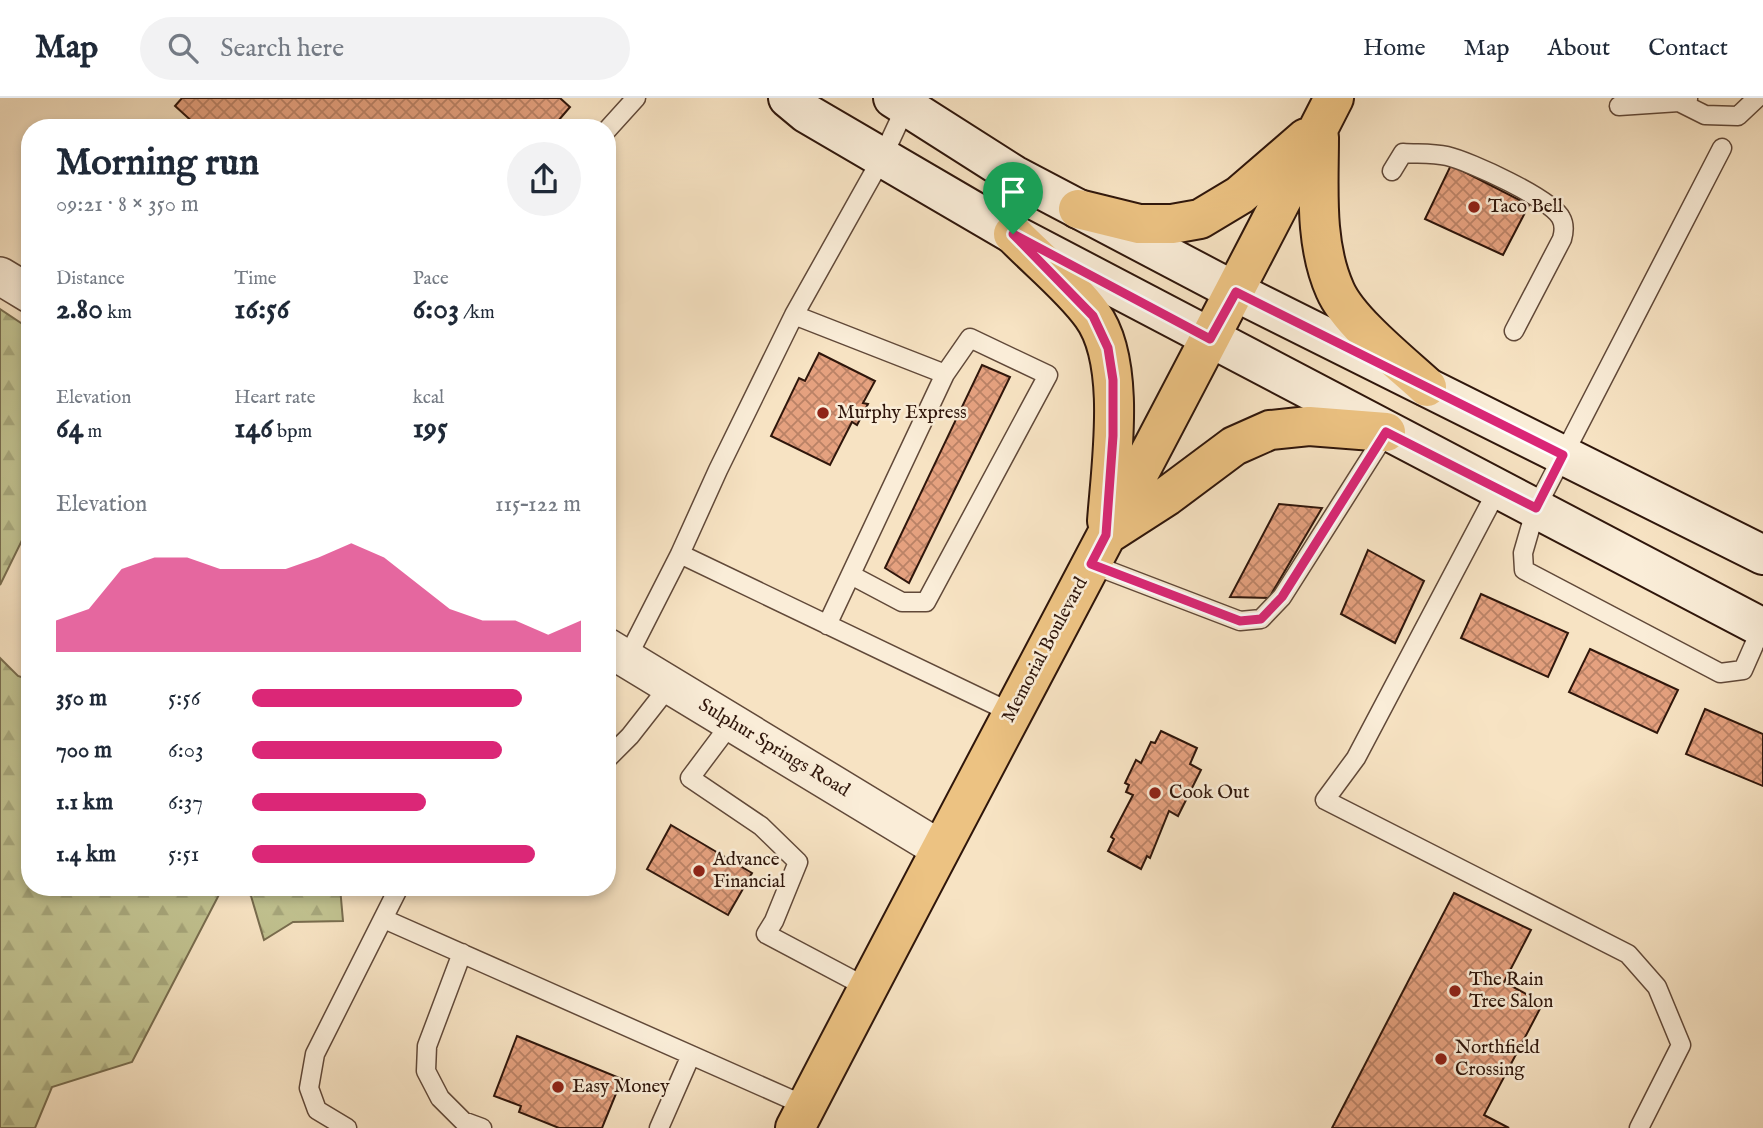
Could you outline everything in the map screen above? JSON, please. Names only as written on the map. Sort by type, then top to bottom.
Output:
[{"type":"main road","points":[[903,101],[1014,175],[1078,209],[1236,292],[1763,555]]},
{"type":"main road","points":[[804,103],[882,158],[1013,234],[1762,627]]},
{"type":"main road","points":[[1078,209],[1139,225],[1172,225],[1200,219],[1240,195],[1326,113]]},
{"type":"main road","points":[[1326,113],[1319,213],[1325,257],[1335,292],[1360,324],[1427,387]]},
{"type":"main road","name":"Memorial Boulevard","points":[[801,1117],[1098,549],[1236,292],[1326,113]]},
{"type":"main road","points":[[1013,234],[1093,316],[1108,348],[1113,380],[1113,436],[1098,549]]},
{"type":"main road","points":[[1098,549],[1234,446],[1270,430],[1309,426],[1386,432]]},
{"type":"street","points":[[0,276],[21,289]]},
{"type":"street","name":"Sulphur Springs Road","points":[[617,652],[940,849]]},
{"type":"lane","points":[[616,120],[636,98]]},
{"type":"lane","points":[[1619,106],[1685,100],[1705,115],[1738,116],[1757,98]]},
{"type":"lane","points":[[617,652],[680,554],[794,314],[882,158],[903,101]]},
{"type":"lane","points":[[1722,148],[1536,508],[1523,553],[1524,570],[1720,673],[1743,670],[1762,627]]},
{"type":"lane","points":[[1392,171],[1403,153],[1453,158],[1535,195],[1553,206],[1561,217],[1564,230],[1562,239],[1514,331]]},
{"type":"lane","points":[[794,314],[945,374]]},
{"type":"lane","points":[[827,625],[945,374],[970,338],[1048,375],[926,601],[902,601],[851,575]]},
{"type":"lane","points":[[1098,549],[1240,621],[1261,619],[1282,597],[1386,432]]},
{"type":"lane","points":[[1498,489],[1356,758],[1325,800],[1628,954],[1657,987],[1681,1045],[1639,1128]]},
{"type":"lane","points":[[680,554],[1012,713]]},
{"type":"lane","points":[[616,751],[670,685]]},
{"type":"lane","points":[[732,722],[690,779],[761,826],[798,862],[766,934],[868,988]]},
{"type":"lane","points":[[347,1128],[317,1111],[309,1088],[315,1054],[395,896]]},
{"type":"lane","points":[[384,919],[691,1055],[801,1117]]},
{"type":"lane","points":[[462,953],[428,1046],[426,1071],[440,1098],[463,1121],[482,1128]]},
{"type":"lane","points":[[659,1128],[691,1055]]},
{"type":"green space","points":[[0,309],[21,323],[21,542],[0,585]]},
{"type":"green space","points":[[0,658],[21,677],[21,896],[218,896],[132,1062],[52,1087],[35,1128],[0,1128]]},
{"type":"green space","points":[[251,896],[341,896],[343,921],[293,922],[264,940]]},
{"type":"building","points":[[182,98],[560,98],[570,107],[560,119],[189,119],[175,106]]},
{"type":"building","points":[[1451,165],[1529,205],[1503,255],[1425,219]]},
{"type":"building","name":"Murphy Express","points":[[819,353],[875,381],[863,403],[868,404],[857,425],[852,422],[830,465],[771,436],[799,378],[805,381]]},
{"type":"building","name":"Murphy Express","points":[[982,365],[1010,377],[909,583],[885,568]]},
{"type":"building","points":[[1279,504],[1322,508],[1269,598],[1230,597]]},
{"type":"building","points":[[1368,550],[1424,581],[1395,643],[1341,614]]},
{"type":"building","points":[[1481,594],[1568,633],[1548,677],[1461,638]]},
{"type":"building","points":[[1590,649],[1678,690],[1657,733],[1569,692]]},
{"type":"building","points":[[1705,709],[1763,734],[1763,786],[1686,754]]},
{"type":"building","points":[[1161,731],[1197,748],[1190,764],[1201,770],[1178,816],[1169,811],[1150,858],[1147,856],[1141,869],[1108,851],[1114,839],[1111,837],[1133,795],[1126,792],[1129,785],[1125,783],[1136,760],[1141,763],[1151,742],[1155,743]]},
{"type":"building","name":"Advance Financial","points":[[671,825],[752,873],[728,915],[647,869]]},
{"type":"building","name":"Northfield Crossing","points":[[1454,893],[1531,930],[1504,982],[1543,1003],[1484,1115],[1509,1128],[1332,1128]]},
{"type":"building","name":"Easy Money","points":[[517,1036],[622,1079],[602,1128],[559,1128],[519,1112],[521,1106],[494,1096]]},
{"type":"place","name":"Taco Bell","points":[[1474,207]]},
{"type":"place","name":"Murphy Express","points":[[823,413]]},
{"type":"place","name":"Cook Out","points":[[1155,793]]},
{"type":"place","name":"Advance Financial","points":[[699,871]]},
{"type":"place","name":"The Rain Tree Salon","points":[[1455,991]]},
{"type":"place","name":"Northfield Crossing","points":[[1441,1059]]},
{"type":"place","name":"Easy Money","points":[[558,1087]]},
{"type":"route","points":[[1013,234],[1210,339],[1236,292],[1563,455],[1536,508],[1386,432],[1282,597],[1261,619],[1240,621],[1091,564],[1106,535],[1113,436],[1113,380],[1108,348],[1093,316],[1013,234]]}]
